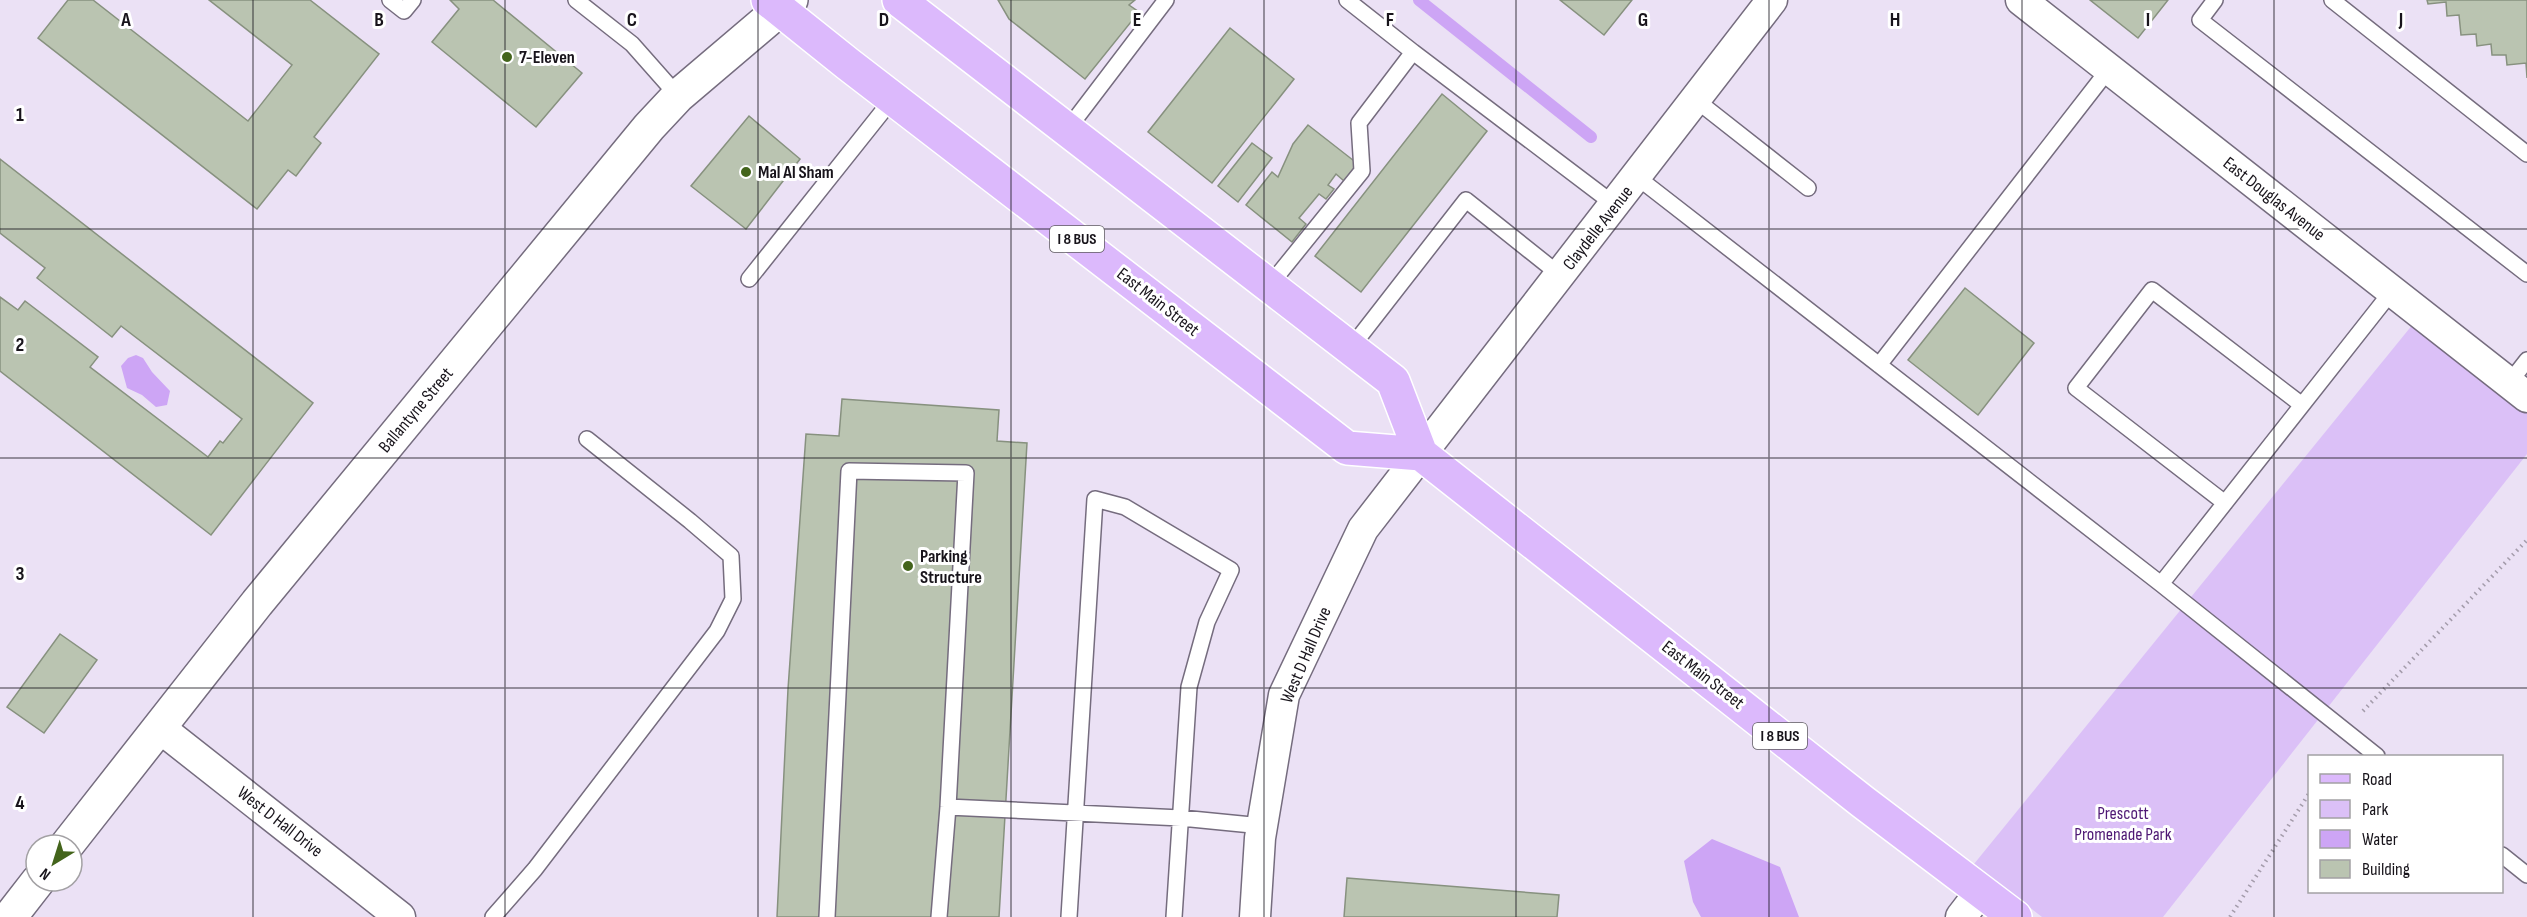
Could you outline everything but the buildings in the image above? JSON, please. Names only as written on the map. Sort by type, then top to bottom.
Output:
[{"type":"main road","points":[[899,0],[1393,381],[1421,454]]},
{"type":"main road","name":"Ballantyne Street","points":[[77,833],[256,603],[642,136],[678,96],[780,3]]},
{"type":"main road","name":"East Main Street","points":[[780,3],[894,97],[1347,448],[1421,454],[1854,794],[2015,917]]},
{"type":"main road","points":[[10,917],[29,893]]},
{"type":"street","name":"Claydelle Avenue","points":[[1421,454],[1772,0]]},
{"type":"street","name":"East Douglas Avenue","points":[[2021,0],[2518,390]]},
{"type":"street","name":"West D Hall Drive","points":[[1255,917],[1263,826],[1284,695],[1362,529],[1421,454]]},
{"type":"street","name":"West D Hall Drive","points":[[160,728],[400,917]]},
{"type":"street","points":[[1962,917],[1982,891]]},
{"type":"lane","points":[[390,0],[404,11],[413,0]]},
{"type":"lane","points":[[576,0],[632,44],[678,96]]},
{"type":"lane","points":[[1067,129],[1166,0]]},
{"type":"lane","points":[[1347,0],[1615,206]]},
{"type":"lane","points":[[2216,0],[2200,20],[2527,274]]},
{"type":"lane","points":[[2332,0],[2527,154]]},
{"type":"lane","points":[[1269,286],[1362,171],[1359,123],[1413,52]]},
{"type":"lane","points":[[1879,365],[2109,69]]},
{"type":"lane","points":[[749,279],[894,97]]},
{"type":"lane","points":[[1696,100],[1808,188]]},
{"type":"lane","points":[[1637,177],[2161,584],[2376,755]]},
{"type":"lane","points":[[1350,349],[1466,200],[1560,275]]},
{"type":"lane","points":[[2225,503],[2076,388],[2152,290],[2302,405]]},
{"type":"lane","points":[[2161,584],[2392,291]]},
{"type":"lane","points":[[2518,390],[2527,360]]},
{"type":"lane","points":[[493,917],[535,869],[717,631],[733,599],[730,556],[587,439]]},
{"type":"lane","points":[[827,917],[849,471],[966,473],[948,807],[939,917]]},
{"type":"lane","points":[[1069,917],[1095,499],[1125,507],[1232,570],[1207,622],[1189,687],[1174,917]]},
{"type":"lane","points":[[948,807],[1181,818],[1263,826]]},
{"type":"lane","points":[[2503,856],[2527,875]]},
{"type":"path","points":[[2347,733],[2358,716],[2527,540]]},
{"type":"path","points":[[2230,917],[2308,795]]},
{"type":"green space","name":"Prescott Promenade Park","points":[[2422,313],[2527,395],[2527,454],[2163,917],[2042,917],[1974,864]]},
{"type":"water","points":[[136,355],[143,358],[152,372],[170,391],[167,405],[156,407],[142,395],[127,388],[121,366],[128,358]]},
{"type":"water","points":[[1712,839],[1780,867],[1799,917],[1701,917],[1693,902],[1684,861]]},
{"type":"waterway","points":[[1419,0],[1591,137]]},
{"type":"place","name":"7-Eleven","points":[[507,57]]},
{"type":"place","name":"Mal Al Sham","points":[[746,172]]},
{"type":"place","name":"Parking Structure","points":[[908,566]]}]
